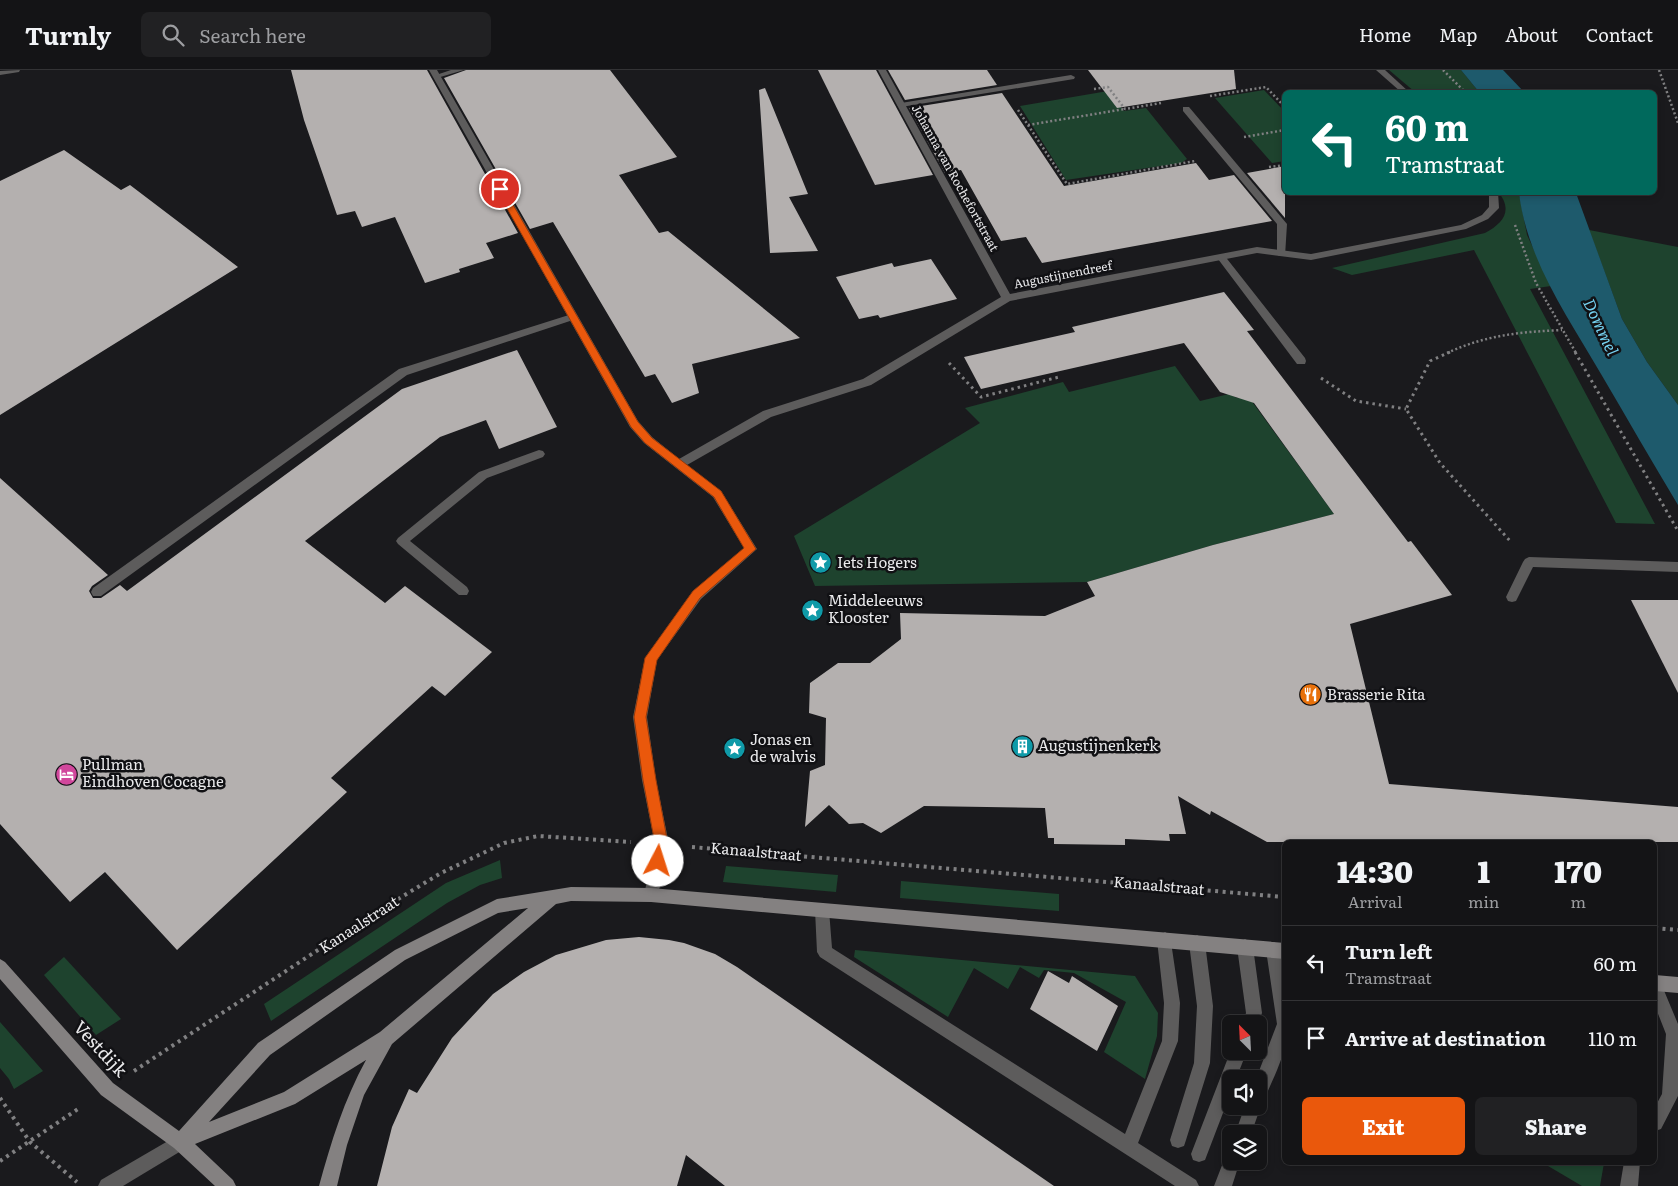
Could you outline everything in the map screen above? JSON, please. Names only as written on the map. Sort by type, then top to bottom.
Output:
[{"type":"street","points":[[0,73],[16,70]]},
{"type":"street","points":[[460,70],[435,73],[634,424],[648,440],[718,494],[750,549],[696,595],[651,658],[640,717],[649,780],[662,844],[651,895]]},
{"type":"street","name":"Johanna van Rochefortstraat","points":[[882,70],[1007,298]]},
{"type":"street","points":[[1380,70],[1403,90]]},
{"type":"street","points":[[901,105],[1072,77]]},
{"type":"street","points":[[1186,109],[1282,224],[1282,254]]},
{"type":"street","name":"Augustijnendreef","points":[[679,464],[767,414],[867,382],[1007,298],[1256,250],[1311,257],[1463,226],[1485,217],[1494,208],[1492,195]]},
{"type":"street","points":[[1221,257],[1301,360]]},
{"type":"street","points":[[97,592],[403,372],[572,317]]},
{"type":"street","points":[[463,591],[402,540],[483,475],[538,454]]},
{"type":"street","points":[[1512,597],[1529,562],[1678,567]]},
{"type":"street","points":[[180,1142],[264,1049],[400,955],[497,906],[553,896],[571,894],[651,895],[1279,950],[1282,987]]},
{"type":"street","points":[[107,1186],[180,1142],[289,1098],[386,1038],[553,896]]},
{"type":"street","points":[[822,910],[825,952],[1190,1186]]},
{"type":"street","points":[[1128,1147],[1170,1041],[1172,1003],[1165,940]]},
{"type":"street","points":[[1178,1140],[1202,1063],[1205,1006],[1198,943]]},
{"type":"street","points":[[1245,947],[1253,1015]]},
{"type":"street","name":"Vestdijk","points":[[0,967],[107,1089],[180,1142],[227,1186]]},
{"type":"street","points":[[1657,984],[1678,985]]},
{"type":"street","points":[[1657,989],[1674,1034],[1670,1096],[1657,1119]]},
{"type":"street","points":[[1267,1071],[1282,1032]]},
{"type":"street","points":[[328,1186],[339,1145],[357,1092],[386,1038]]},
{"type":"street","points":[[1199,1154],[1236,1060]]},
{"type":"street","points":[[1628,1186],[1632,1165]]},
{"type":"street","points":[[1223,1186],[1229,1170]]},
{"type":"path","points":[[1443,70],[1463,90]]},
{"type":"path","points":[[1659,70],[1678,123]]},
{"type":"path","points":[[1072,77],[1081,90],[1108,87],[1125,109]]},
{"type":"path","points":[[1028,125],[1266,87],[1282,104]]},
{"type":"path","points":[[1004,89],[1067,184],[1225,156]]},
{"type":"path","points":[[1179,101],[1186,109]]},
{"type":"path","points":[[1214,142],[1282,131]]},
{"type":"path","points":[[1514,222],[1536,284],[1678,531]]},
{"type":"path","points":[[1406,409],[1430,361],[1470,342],[1511,333],[1562,330]]},
{"type":"path","points":[[932,344],[981,397],[1059,377]]},
{"type":"path","points":[[1301,360],[1325,381],[1356,401],[1406,409],[1440,464],[1529,562]]},
{"type":"path","name":"Kanaalstraat","points":[[165,1051],[362,921],[441,873],[504,843],[538,836],[662,844],[1282,897]]},
{"type":"path","points":[[1657,928],[1678,930]]},
{"type":"path","points":[[0,1098],[30,1142],[81,1186]]},
{"type":"path","points":[[0,1160],[30,1142]]},
{"type":"green space","points":[[1389,70],[1461,70],[1477,90],[1413,90]]},
{"type":"green space","points":[[1264,90],[1282,109],[1282,161],[1272,163],[1215,98]]},
{"type":"green space","points":[[1108,91],[1124,111],[1146,108],[1187,159],[1181,163],[1066,180],[1020,106]]},
{"type":"green space","points":[[1500,195],[1519,195],[1527,235],[1551,286],[1530,289],[1655,524],[1616,523],[1474,250],[1352,275],[1332,268],[1485,233],[1497,225],[1504,216],[1505,205]]},
{"type":"green space","points":[[1589,230],[1678,247],[1678,405],[1647,362],[1622,319]]},
{"type":"green space","points":[[1175,366],[1200,401],[1229,394],[1237,398],[1244,396],[1245,392],[1334,514],[1213,545],[1087,582],[815,586],[794,536],[980,423],[965,408],[1063,382],[1069,392]]},
{"type":"green space","points":[[500,860],[502,878],[480,885],[447,903],[271,1021],[264,1004],[446,883]]},
{"type":"green space","points":[[726,866],[838,875],[836,892],[723,882]]},
{"type":"green space","points":[[901,881],[1059,894],[1059,911],[900,898]]},
{"type":"green space","points":[[855,950],[1135,976],[1158,1013],[1157,1036],[1145,1079],[1104,1052],[1126,1002],[1074,973],[1044,970],[1039,978],[1020,967],[1008,989],[974,968],[948,1017],[854,957]]},
{"type":"green space","points":[[64,957],[121,1019],[96,1035],[44,975]]},
{"type":"green space","points":[[0,1022],[43,1071],[14,1089],[0,1068]]},
{"type":"green space","points":[[1546,1165],[1604,1165],[1600,1186],[1582,1186]]},
{"type":"water","points":[[1461,70],[1503,70],[1522,90],[1477,90]]},
{"type":"water","name":"Dommel","points":[[1519,195],[1577,195],[1622,319],[1647,362],[1678,405],[1678,505],[1551,287],[1540,265],[1523,218]]},
{"type":"building","points":[[291,70],[427,70],[518,233],[486,243],[494,258],[459,269],[460,272],[425,283],[395,217],[362,227],[355,211],[337,215],[304,120]]},
{"type":"building","points":[[466,70],[610,70],[677,157],[619,175],[659,233],[668,231],[800,338],[692,364],[699,393],[672,403],[655,374],[645,377],[553,222],[530,229],[444,78]]},
{"type":"building","points":[[818,70],[876,70],[933,175],[875,185]]},
{"type":"building","points":[[888,70],[987,70],[997,85],[905,100]]},
{"type":"building","points":[[1088,70],[1234,70],[1236,89],[1117,108]]},
{"type":"building","points":[[765,88],[808,194],[789,197],[818,251],[770,253],[759,90]]},
{"type":"building","points":[[1002,93],[1064,186],[1196,163],[1209,180],[1234,175],[1272,221],[1042,263],[1026,237],[1001,241],[961,170],[945,173],[909,108]]},
{"type":"building","points":[[64,150],[121,190],[130,185],[238,267],[0,415],[0,181]]},
{"type":"building","points":[[1282,167],[1282,195],[1285,195],[1285,218],[1247,173]]},
{"type":"building","points":[[931,259],[957,299],[880,318],[878,315],[859,319],[836,277],[892,263],[894,267]]},
{"type":"building","points":[[1224,292],[1254,330],[1247,331],[1408,542],[1411,541],[1452,595],[1350,624],[1389,784],[1678,807],[1678,842],[1657,842],[1657,840],[1282,840],[1282,842],[1267,842],[1211,811],[1210,815],[1178,796],[1186,834],[1169,834],[1170,841],[1125,839],[1125,845],[1054,844],[1054,838],[1048,838],[1045,808],[924,806],[881,833],[863,823],[849,824],[829,805],[805,827],[810,771],[825,765],[826,718],[809,713],[810,683],[838,663],[870,663],[901,639],[900,613],[1045,616],[1095,596],[1087,582],[1213,545],[1334,514],[1254,403],[1220,392],[1184,343],[981,389],[964,357],[1075,332],[1072,327]]},
{"type":"building","points":[[517,350],[557,427],[499,449],[486,420],[440,437],[305,541],[385,603],[405,586],[492,652],[445,696],[432,686],[331,778],[347,792],[177,950],[105,872],[70,902],[0,824],[0,478],[108,575],[92,586],[89,591],[93,598],[101,598],[120,585],[127,591],[402,389]]},
{"type":"building","points":[[1631,600],[1678,600],[1678,693]]},
{"type":"building","points":[[639,937],[684,943],[715,954],[737,967],[1054,1186],[725,1186],[686,1155],[677,1186],[377,1186],[392,1127],[409,1089],[417,1093],[452,1038],[493,994],[524,972],[556,955],[606,940]]},
{"type":"building","points":[[1048,971],[1069,983],[1072,976],[1118,1006],[1097,1051],[1030,1009]]},
{"type":"place","name":"Iets Hogers","points":[[821,563]]},
{"type":"place","name":"Middeleeuws Klooster","points":[[812,610]]},
{"type":"place","name":"Brasserie Rita","points":[[1311,695]]},
{"type":"place","name":"Augustijnenkerk","points":[[1022,746]]},
{"type":"place","name":"Jonas en de walvis","points":[[734,749]]},
{"type":"place","name":"Pullman Eindhoven Cocagne","points":[[66,774]]},
{"type":"route","points":[[500,189],[634,424],[648,440],[718,494],[750,549],[696,595],[651,658],[640,717],[649,780],[662,844],[658,861]]}]
